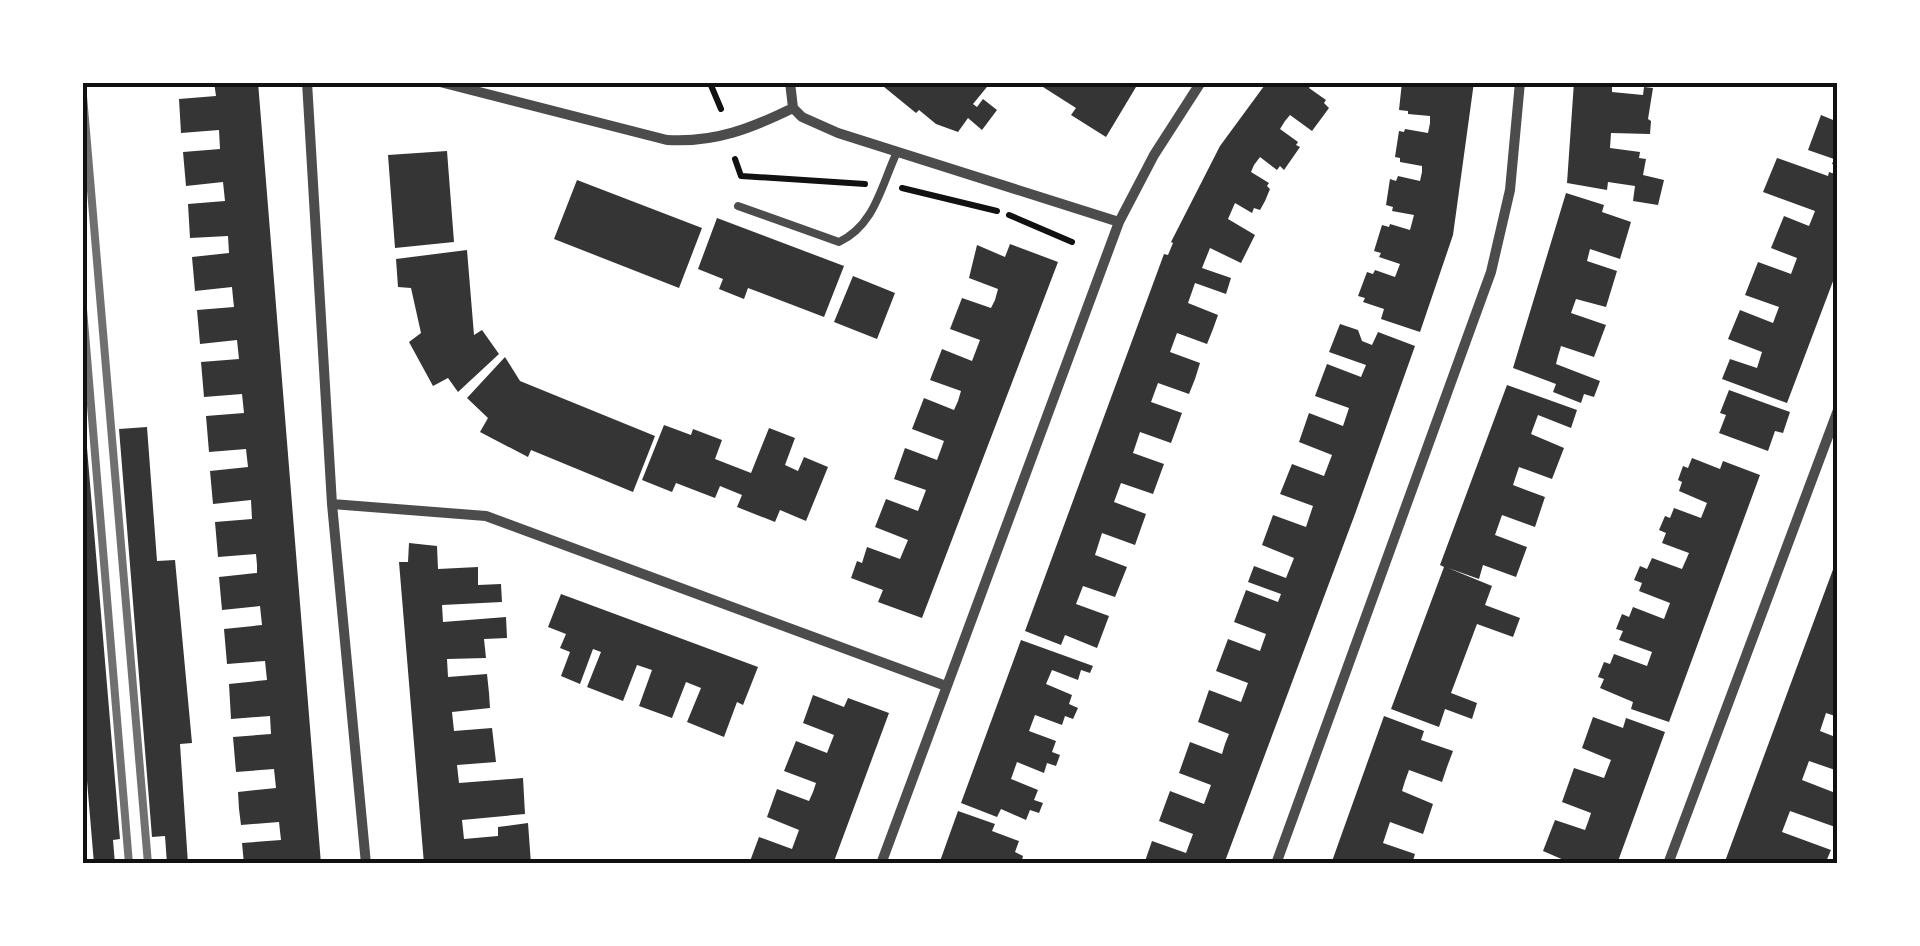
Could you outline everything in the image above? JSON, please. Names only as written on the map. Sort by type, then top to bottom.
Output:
[{"type":"street","points":[[307,82],[332,504],[366,864]]},
{"type":"street","points":[[440,82],[678,140],[729,135],[793,108]]},
{"type":"street","points":[[790,82],[793,108]]},
{"type":"street","points":[[881,864],[1119,222],[1154,155],[1201,82]]},
{"type":"street","points":[[1276,864],[1491,272],[1510,190],[1520,82]]},
{"type":"street","points":[[793,108],[822,127],[1119,222]]},
{"type":"street","points":[[1668,864],[1838,410]]},
{"type":"street","points":[[332,504],[486,516],[946,686]]},
{"type":"lane","points":[[738,206],[838,242],[856,234],[870,216],[897,152]]},
{"type":"path","points":[[710,83],[721,108]]},
{"type":"path","points":[[735,159],[741,176],[916,190],[981,207],[1072,242]]},
{"type":"building","points":[[214,82],[258,82],[321,864],[244,864],[242,843],[281,840],[279,822],[241,825],[239,809],[238,792],[276,788],[274,769],[236,772],[233,737],[271,734],[270,716],[231,719],[229,684],[267,680],[265,661],[227,664],[224,629],[262,625],[260,606],[222,610],[219,577],[257,573],[257,565],[256,554],[218,557],[215,522],[252,519],[251,500],[213,504],[210,471],[248,467],[246,449],[209,452],[206,416],[244,413],[242,394],[204,397],[201,362],[239,359],[237,340],[200,344],[197,310],[234,307],[232,287],[195,291],[192,257],[229,253],[228,236],[190,238],[188,204],[225,201],[223,182],[186,186],[183,152],[220,149],[219,130],[181,133],[179,99],[216,96]]},
{"type":"building","points":[[878,82],[991,82],[973,104],[977,107],[983,99],[997,110],[982,130],[968,118],[958,132],[936,124],[919,110],[916,113]]},
{"type":"building","points":[[1047,82],[1139,82],[1106,137],[1071,115],[1076,108],[1043,87]]},
{"type":"building","points":[[1267,82],[1313,82],[1309,88],[1326,100],[1329,108],[1312,131],[1290,115],[1285,121],[1280,129],[1300,147],[1284,170],[1280,166],[1277,170],[1260,157],[1254,165],[1251,172],[1269,183],[1270,189],[1260,210],[1254,208],[1252,213],[1235,203],[1228,219],[1255,235],[1241,263],[1210,248],[1202,268],[1231,278],[1226,294],[1195,283],[1188,303],[1218,315],[1213,329],[1207,344],[1177,333],[1170,352],[1200,363],[1195,379],[1189,394],[1158,383],[1151,402],[1182,413],[1171,443],[1140,432],[1133,453],[1164,464],[1153,494],[1121,483],[1114,502],[1146,514],[1135,545],[1102,533],[1095,555],[1127,567],[1115,597],[1083,586],[1076,604],[1109,616],[1097,648],[1065,635],[1061,645],[1025,631],[1164,254],[1168,255],[1220,146]]},
{"type":"building","points":[[1402,82],[1474,82],[1453,235],[1420,332],[1381,319],[1384,309],[1363,302],[1365,298],[1358,296],[1367,272],[1373,274],[1375,270],[1395,277],[1400,264],[1379,257],[1381,253],[1374,251],[1382,225],[1410,230],[1414,215],[1392,211],[1393,207],[1386,205],[1390,179],[1396,181],[1398,176],[1420,181],[1422,172],[1422,166],[1400,162],[1395,157],[1399,131],[1428,133],[1430,123],[1430,116],[1399,110]]},
{"type":"building","points":[[1574,82],[1612,86],[1612,92],[1643,95],[1644,87],[1653,88],[1650,134],[1611,133],[1610,148],[1640,152],[1639,158],[1646,159],[1643,175],[1664,180],[1658,205],[1633,201],[1635,186],[1608,182],[1607,190],[1567,183]]},
{"type":"building","points":[[1821,115],[1838,122],[1838,166],[1832,164],[1834,159],[1808,150]]},
{"type":"building","points":[[447,151],[454,242],[395,248],[388,155]]},
{"type":"building","points":[[1777,158],[1828,176],[1829,172],[1838,175],[1838,268],[1787,403],[1722,379],[1730,359],[1757,368],[1762,352],[1728,339],[1740,310],[1773,323],[1779,307],[1745,295],[1758,262],[1791,274],[1797,258],[1771,248],[1784,216],[1809,226],[1815,211],[1763,192]]},
{"type":"building","points":[[577,180],[702,228],[679,288],[554,239]]},
{"type":"building","points":[[1566,193],[1604,205],[1602,212],[1631,222],[1620,259],[1590,249],[1587,261],[1617,271],[1606,307],[1576,299],[1571,313],[1606,325],[1594,357],[1561,346],[1558,356],[1556,364],[1600,381],[1594,397],[1584,394],[1581,403],[1553,392],[1556,384],[1513,368]]},
{"type":"building","points":[[717,218],[844,266],[824,317],[748,288],[744,299],[719,289],[723,279],[698,269]]},
{"type":"building","points":[[1010,244],[1058,262],[922,618],[878,602],[883,590],[851,578],[867,547],[900,559],[908,540],[875,527],[886,499],[918,511],[926,490],[894,479],[905,448],[937,460],[944,441],[912,429],[924,398],[954,410],[958,401],[961,391],[930,380],[942,349],[972,361],[980,340],[950,329],[962,298],[991,308],[995,300],[998,289],[969,278],[977,245],[1005,257]]},
{"type":"building","points":[[467,250],[474,335],[482,330],[499,354],[458,392],[448,378],[433,386],[409,342],[421,333],[411,288],[398,287],[396,259]]},
{"type":"building","points":[[853,276],[895,293],[877,339],[834,322]]},
{"type":"building","points":[[1340,324],[1358,330],[1362,341],[1372,345],[1378,332],[1415,346],[1355,514],[1224,864],[1144,864],[1152,841],[1186,853],[1193,834],[1159,821],[1170,791],[1204,804],[1211,785],[1179,773],[1190,742],[1222,754],[1229,734],[1198,722],[1209,690],[1241,702],[1248,683],[1216,671],[1228,639],[1260,651],[1266,634],[1234,622],[1246,590],[1278,602],[1281,594],[1248,582],[1254,566],[1286,578],[1294,558],[1262,545],[1273,515],[1306,527],[1313,506],[1280,494],[1292,464],[1324,476],[1332,455],[1299,442],[1309,413],[1343,426],[1349,408],[1315,396],[1327,364],[1361,377],[1366,365],[1329,352]]},
{"type":"building","points":[[505,357],[520,381],[655,436],[633,492],[531,450],[528,457],[480,432],[488,418],[467,398]]},
{"type":"building","points":[[1507,385],[1577,410],[1571,428],[1538,415],[1531,434],[1564,448],[1552,479],[1519,467],[1513,485],[1545,497],[1535,527],[1502,515],[1495,535],[1527,547],[1516,577],[1483,565],[1479,579],[1448,568],[1492,586],[1485,605],[1520,618],[1513,637],[1477,624],[1451,693],[1477,703],[1472,719],[1445,709],[1439,727],[1391,709]]},
{"type":"building","points":[[1729,390],[1790,412],[1783,433],[1775,431],[1768,451],[1719,433],[1726,415],[1720,413]]},
{"type":"building","points":[[82,424],[120,839],[113,840],[115,864],[94,864],[82,721]]},
{"type":"building","points":[[664,425],[691,435],[693,429],[722,440],[715,459],[751,473],[769,428],[795,438],[785,465],[798,471],[804,457],[828,467],[806,521],[780,510],[775,522],[737,507],[742,495],[720,486],[715,498],[676,483],[672,492],[642,480]]},
{"type":"building","points":[[147,427],[157,561],[175,560],[192,743],[180,744],[188,864],[167,864],[165,836],[152,837],[119,429]]},
{"type":"building","points":[[1692,458],[1720,469],[1723,461],[1760,475],[1669,722],[1631,709],[1633,702],[1600,688],[1604,679],[1598,677],[1604,662],[1610,664],[1614,654],[1647,666],[1652,652],[1619,640],[1623,631],[1616,629],[1622,614],[1629,617],[1633,607],[1664,619],[1670,603],[1639,591],[1642,583],[1634,580],[1640,566],[1647,569],[1652,558],[1682,569],[1689,553],[1662,543],[1666,533],[1659,530],[1674,508],[1701,518],[1707,503],[1679,491],[1683,466],[1688,468]]},
{"type":"building","points":[[409,543],[437,546],[438,569],[478,567],[478,585],[501,584],[502,602],[442,605],[443,622],[506,617],[507,638],[484,639],[486,658],[447,659],[448,677],[487,674],[490,708],[452,712],[454,731],[492,728],[496,762],[457,765],[459,783],[523,778],[525,814],[462,820],[464,839],[498,836],[498,827],[528,823],[531,864],[424,864],[399,562],[408,562]]},
{"type":"building","points":[[1838,556],[1838,717],[1826,713],[1820,731],[1838,738],[1838,771],[1809,761],[1802,780],[1838,794],[1838,828],[1790,811],[1782,832],[1831,850],[1825,864],[1724,864]]},
{"type":"building","points":[[561,594],[758,667],[743,705],[737,702],[724,737],[687,722],[701,688],[686,682],[672,718],[639,706],[652,670],[637,665],[623,701],[587,687],[601,652],[593,649],[580,684],[561,676],[570,652],[560,648],[566,634],[548,627]]},
{"type":"building","points":[[1021,640],[1093,666],[1090,673],[1081,670],[1078,680],[1052,670],[1046,684],[1072,695],[1069,704],[1078,708],[1073,719],[1065,716],[1062,725],[1035,715],[1029,731],[1056,741],[1052,752],[1060,755],[1056,766],[1047,763],[1044,773],[1017,762],[1011,779],[1038,790],[1034,800],[1043,803],[1039,813],[1030,810],[1026,820],[1001,809],[997,817],[961,803]]},
{"type":"building","points":[[813,695],[844,707],[848,698],[889,713],[833,864],[749,864],[759,837],[792,849],[799,830],[767,817],[777,789],[809,801],[813,792],[816,783],[784,771],[796,741],[827,753],[834,735],[803,723]]},
{"type":"building","points":[[1384,716],[1424,731],[1421,740],[1453,751],[1442,782],[1409,770],[1402,791],[1433,804],[1423,834],[1390,822],[1383,843],[1415,854],[1412,864],[1331,864]]},
{"type":"building","points":[[1593,717],[1623,728],[1626,718],[1665,732],[1617,864],[1573,864],[1543,851],[1555,820],[1585,830],[1588,822],[1591,813],[1562,802],[1574,768],[1604,778],[1611,760],[1582,748]]},
{"type":"building","points":[[958,811],[995,824],[992,831],[1019,841],[1015,852],[1023,856],[1021,864],[939,864]]},
{"type":"railway","points":[[82,84],[148,864]]},
{"type":"railway","points":[[82,297],[129,864]]}]
